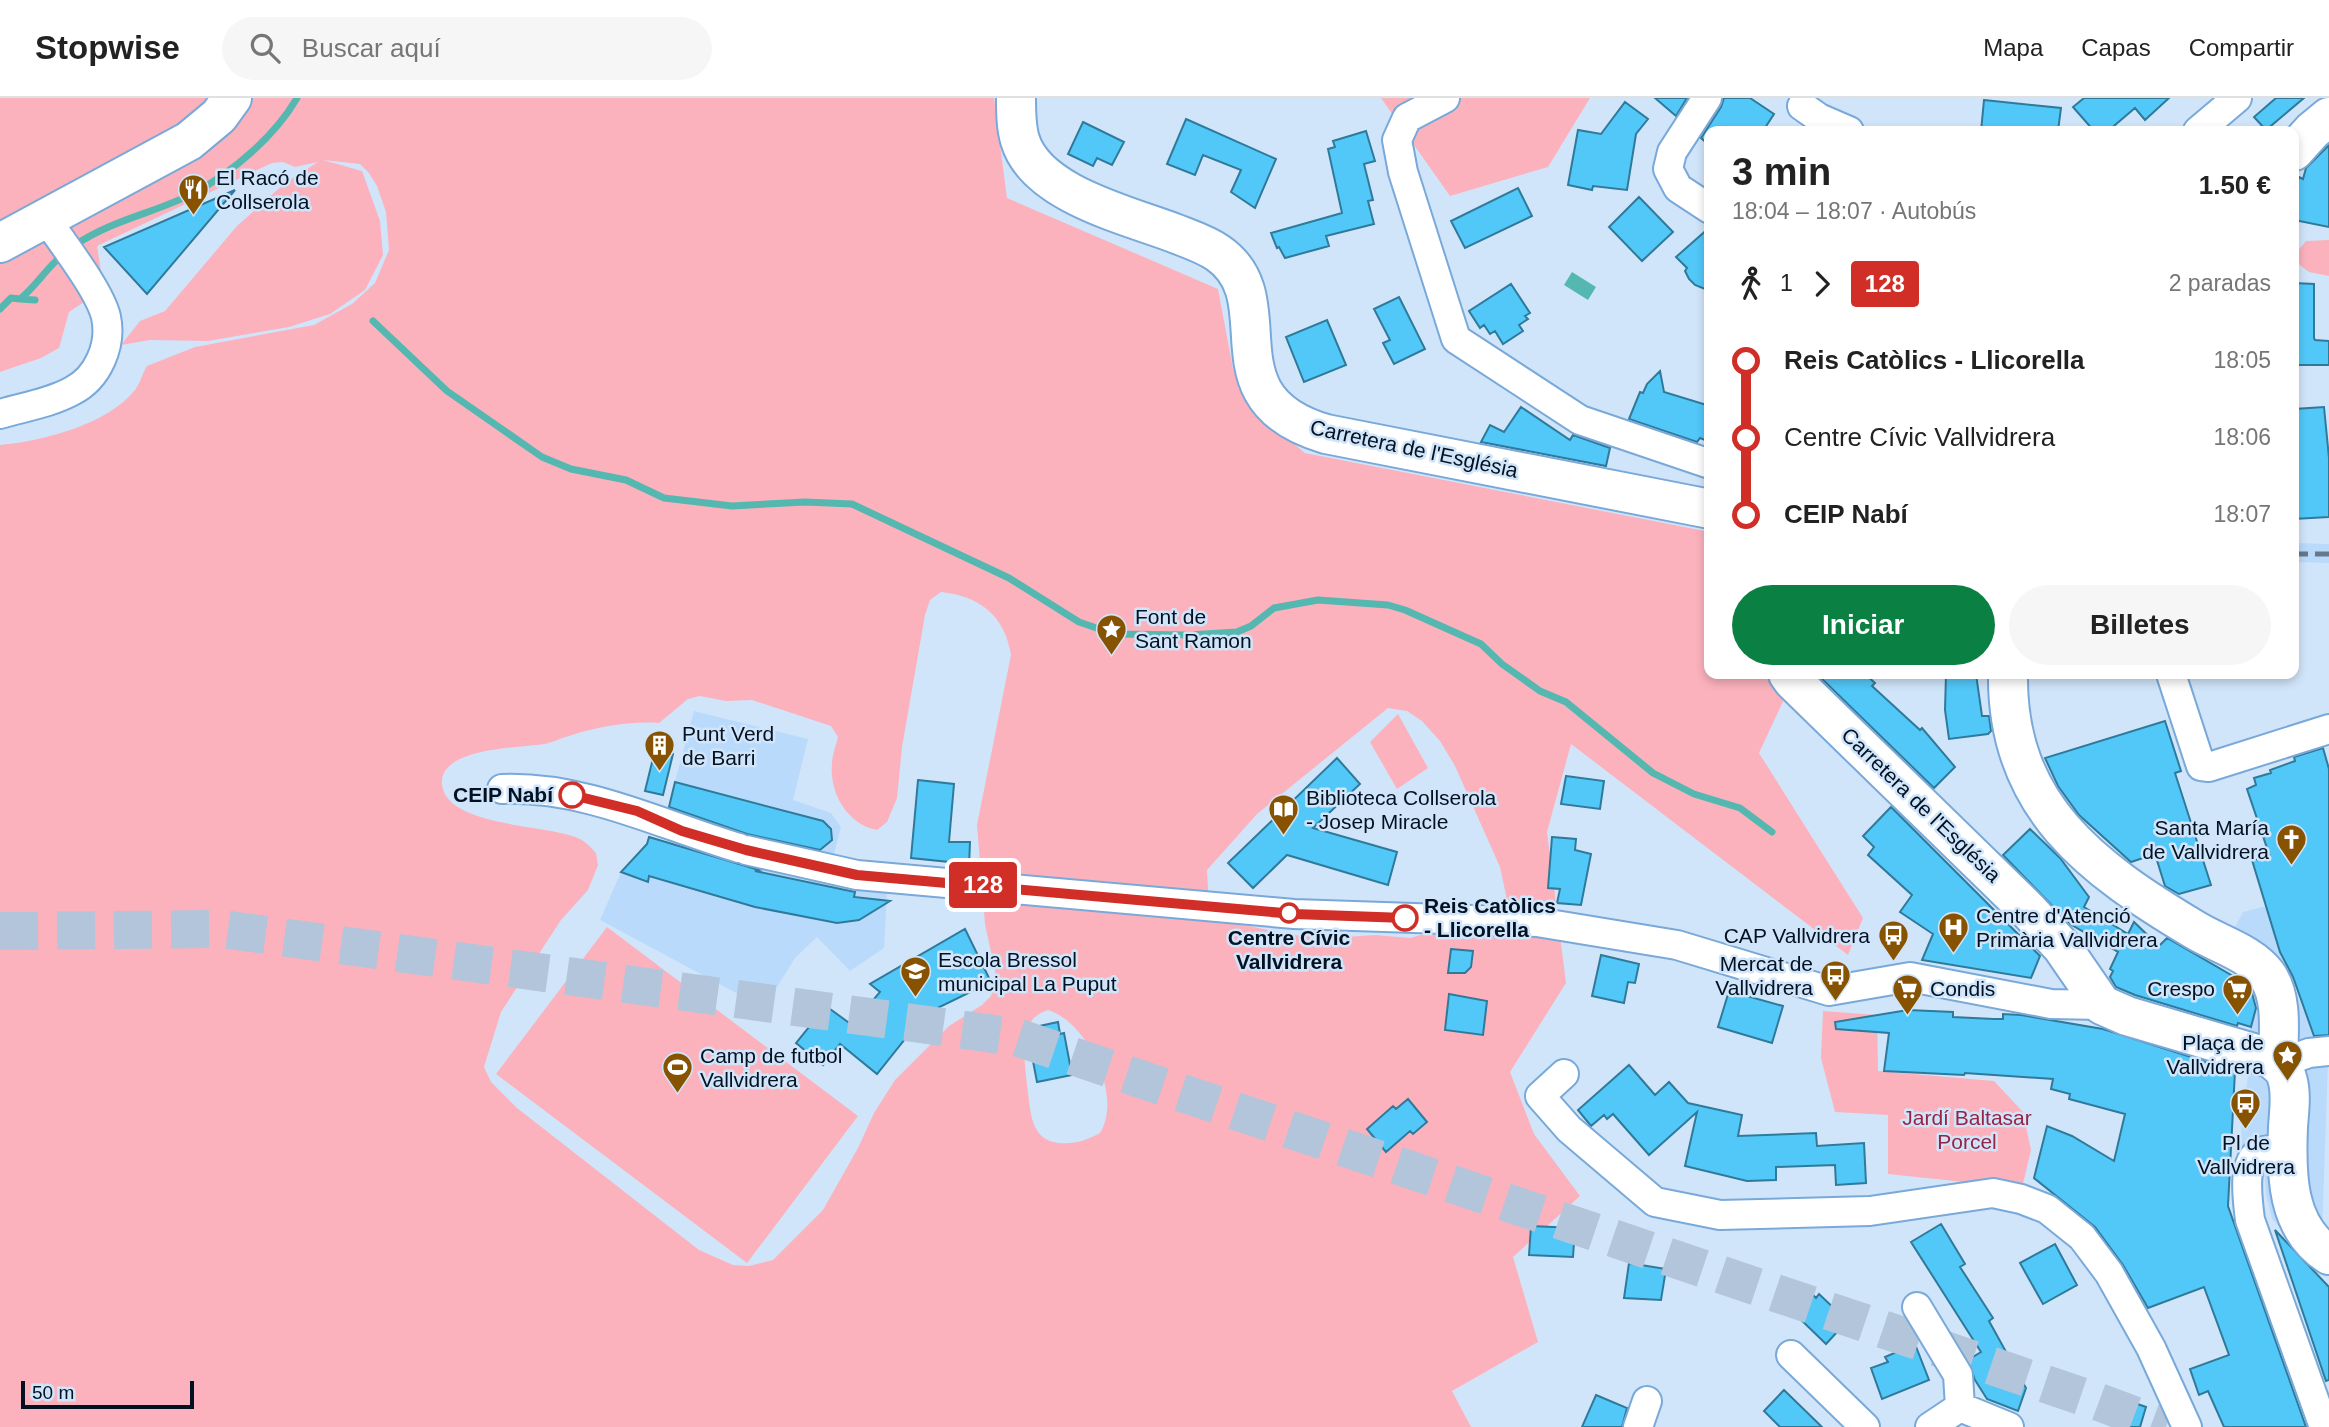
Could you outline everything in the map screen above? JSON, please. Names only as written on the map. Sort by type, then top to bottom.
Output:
[{"type":"main road","points":[[0,243],[189,141],[219,116],[232,98]]},
{"type":"main road","name":"Carretera de l'Església","points":[[1016,98],[1019,139],[1025,153],[1042,175],[1102,206],[1206,245],[1233,267],[1246,298],[1260,390],[1272,407],[1289,420],[1325,434],[1704,508]]},
{"type":"main road","points":[[2299,145],[2329,117]]},
{"type":"main road","name":"Carretera de l'Església","points":[[1792,679],[2028,910],[2062,947],[2102,1005]]},
{"type":"main road","points":[[2008,679],[2013,726],[2020,753],[2030,779],[2058,827],[2092,861],[2130,889],[2259,966],[2273,987],[2276,1001],[2278,1064]]},
{"type":"main road","points":[[2102,1005],[2127,1016],[2270,1058],[2278,1064],[2287,1077],[2289,1086],[2288,1151],[2292,1207],[2315,1244],[2329,1255]]},
{"type":"street","points":[[1444,98],[1407,118],[1397,140],[1403,172],[1456,339],[1580,420],[1704,462]]},
{"type":"street","points":[[1704,205],[1678,188],[1668,169],[1672,152],[1707,98]]},
{"type":"street","points":[[2204,126],[2237,98]]},
{"type":"street","points":[[1802,106],[1819,118],[1837,126]]},
{"type":"street","points":[[0,414],[74,391],[92,376],[103,355],[107,337],[106,316],[47,220]]},
{"type":"street","points":[[2173,679],[2201,766],[2209,767],[2329,729]]},
{"type":"street","points":[[502,789],[540,790],[596,801],[637,811],[682,831],[742,849],[857,875],[1294,914],[1537,922],[1677,945],[1829,991],[1910,977],[2050,1004],[2102,1005]]},
{"type":"street","points":[[2278,1064],[2309,1053],[2329,1051]]},
{"type":"street","points":[[1564,1074],[1540,1096],[1569,1129],[1655,1202],[1720,1215],[1870,1210],[1993,1193],[2047,1209],[2082,1237],[2109,1273],[2151,1348],[2187,1427]]},
{"type":"street","points":[[2288,1151],[2264,1151],[2254,1158],[2249,1167],[2250,1220],[2324,1427]]},
{"type":"street","points":[[1917,1307],[1958,1374],[1959,1407]]},
{"type":"street","points":[[1791,1355],[1865,1427]]},
{"type":"street","points":[[1930,1427],[1959,1407]]},
{"type":"street","points":[[1959,1407],[2009,1427]]},
{"type":"shaded area","points":[[1572,272],[1596,287],[1588,300],[1564,285]]},
{"type":"shaded area","points":[[2299,543],[2329,544],[2329,563],[2299,562]]},
{"type":"shaded area","points":[[694,711],[808,739],[793,800],[831,813],[841,827],[834,854],[750,835],[742,865],[811,881],[887,893],[884,948],[850,971],[817,937],[795,958],[764,1008],[600,920],[621,872],[647,845],[735,863],[742,833],[667,811]]},
{"type":"shaded area","name":"Plaça de Vallvidrera","points":[[2266,906],[2280,953],[2317,1044],[2328,1061],[2322,1235],[2289,1237],[2272,1219],[2264,1168],[2237,1166],[2249,1067],[2241,1063],[2258,999],[2253,982],[2231,971],[2233,931],[2243,912]]},
{"type":"green space","points":[[0,98],[994,98],[1007,198],[1218,289],[1233,369],[1257,413],[1305,453],[1704,531],[1704,679],[1781,679],[1786,695],[1759,753],[1863,918],[1848,955],[1571,744],[1547,832],[1566,983],[1510,1072],[1534,1134],[1580,1196],[1513,1257],[1538,1342],[1452,1391],[1471,1427],[0,1427],[0,445],[54,435],[108,413],[135,390],[147,366],[195,347],[314,325],[352,304],[375,283],[389,250],[386,212],[377,186],[360,164],[323,160],[362,171],[380,221],[383,255],[365,290],[330,314],[289,327],[208,341],[150,340],[121,345],[140,321],[165,311],[237,226],[285,183],[318,162],[295,167],[283,162],[272,163],[97,246],[102,277],[90,298],[69,312],[59,348],[41,358],[0,372]],"holes":[[[941,592],[968,598],[988,610],[1003,629],[1011,655],[977,825],[985,924],[995,971],[991,996],[949,1026],[895,1080],[874,1113],[858,1148],[823,1210],[773,1260],[749,1266],[733,1265],[699,1250],[517,1108],[491,1082],[484,1067],[501,1012],[561,920],[588,890],[598,865],[596,853],[578,838],[499,822],[460,808],[447,798],[442,784],[445,772],[453,763],[483,752],[547,743],[613,725],[659,723],[688,699],[700,696],[726,701],[752,700],[831,726],[838,737],[832,764],[837,796],[842,806],[857,822],[877,830],[887,822],[897,798],[902,747],[925,615],[930,600]],[[1388,708],[1407,711],[1422,721],[1440,741],[1455,766],[1500,867],[1506,895],[1504,913],[1486,932],[1461,939],[1428,933],[1410,938],[1375,935],[1331,938],[1292,935],[1229,922],[1209,907],[1207,870],[1257,814]],[[1048,1010],[1063,1017],[1076,1029],[1098,1062],[1104,1081],[1106,1118],[1100,1133],[1080,1141],[1050,1141],[1038,1132],[1032,1118],[1025,1068],[1025,1044],[1031,1021]]]},
{"type":"green space","points":[[1381,98],[1590,98],[1548,167],[1450,196]]},
{"type":"green space","points":[[2329,240],[2329,276],[2309,272],[2299,264],[2299,249],[2306,241]]},
{"type":"green space","points":[[1398,714],[1428,768],[1397,789],[1370,742]]},
{"type":"green space","name":"Camp de futbol Vallvidrera","points":[[607,927],[858,1116],[747,1263],[496,1074]]},
{"type":"green space","name":"Jardí Baltasar Porcel","points":[[1823,1011],[1877,1015],[1878,1071],[1994,1081],[2023,1112],[2031,1150],[2022,1188],[1888,1174],[1888,1115],[1835,1112],[1821,1058]]},
{"type":"building","points":[[1655,98],[1687,98],[1676,116]]},
{"type":"building","points":[[1724,98],[1750,98],[1774,114],[1766,126],[1709,126]]},
{"type":"building","points":[[2084,98],[2169,98],[2145,120],[2135,108],[2114,126],[2090,126],[2073,107]]},
{"type":"building","points":[[2276,98],[2304,98],[2271,126],[2262,126],[2254,117]]},
{"type":"building","points":[[1984,100],[2061,108],[2059,126],[1981,126]]},
{"type":"building","points":[[1625,102],[1648,119],[1636,134],[1627,190],[1593,186],[1592,190],[1568,185],[1578,130],[1601,134]]},
{"type":"building","points":[[1186,119],[1276,159],[1255,208],[1231,192],[1241,170],[1203,155],[1195,175],[1167,164]]},
{"type":"building","points":[[1083,122],[1124,142],[1112,165],[1097,158],[1093,166],[1068,154]]},
{"type":"building","points":[[1366,131],[1375,161],[1364,164],[1373,200],[1368,201],[1374,224],[1326,236],[1329,246],[1285,258],[1271,233],[1342,213],[1328,149],[1335,147],[1333,141]]},
{"type":"building","points":[[2329,145],[2329,227],[2299,221],[2299,177],[2303,179],[2306,168]]},
{"type":"building","points":[[1518,188],[1532,216],[1465,248],[1451,221]]},
{"type":"building","name":"El Racó de Collserola","points":[[235,190],[147,294],[104,247]]},
{"type":"building","points":[[1639,197],[1673,232],[1642,261],[1609,227]]},
{"type":"building","points":[[1704,232],[1704,289],[1689,279],[1685,271],[1687,268],[1676,257]]},
{"type":"building","points":[[2299,283],[2314,284],[2314,338],[2329,341],[2329,365],[2299,365]]},
{"type":"building","points":[[1511,284],[1530,313],[1525,316],[1528,319],[1519,325],[1523,331],[1503,344],[1495,331],[1490,334],[1484,325],[1480,328],[1469,311]]},
{"type":"building","points":[[1399,297],[1425,349],[1394,364],[1383,343],[1390,340],[1374,309]]},
{"type":"building","points":[[1327,320],[1346,365],[1304,382],[1286,337]]},
{"type":"building","points":[[1660,371],[1664,392],[1704,404],[1704,440],[1700,438],[1697,442],[1629,419],[1640,392],[1643,393],[1647,384]]},
{"type":"building","points":[[1521,407],[1570,440],[1573,435],[1610,448],[1606,466],[1481,442],[1490,425],[1504,432]]},
{"type":"building","points":[[2324,407],[2329,458],[2329,517],[2299,519],[2299,409]]},
{"type":"building","points":[[1822,679],[1871,679],[1875,683],[1872,686],[1920,730],[1922,728],[1955,767],[1934,788]]},
{"type":"building","points":[[1946,679],[1977,679],[1982,716],[1989,716],[1991,731],[1988,734],[1949,739],[1945,710]]},
{"type":"building","points":[[2165,721],[2181,771],[2175,773],[2211,885],[2179,894],[2165,886],[2155,854],[2131,862],[2079,815],[2058,786],[2045,758]]},
{"type":"building","points":[[2323,748],[2329,769],[2329,1035],[2314,1036],[2293,977],[2280,952],[2252,860],[2270,857],[2247,789],[2256,785],[2254,778],[2295,761],[2294,757]]},
{"type":"building","name":"Punt Verd de Barri","points":[[655,750],[673,754],[663,795],[645,791]]},
{"type":"building","points":[[1337,758],[1360,784],[1313,828],[1397,852],[1388,885],[1287,855],[1253,888],[1228,863]]},
{"type":"building","points":[[1566,776],[1604,781],[1600,809],[1561,804]]},
{"type":"building","points":[[918,780],[954,784],[949,842],[970,842],[969,867],[949,867],[949,862],[911,858]]},
{"type":"building","points":[[675,782],[823,821],[831,829],[832,840],[820,850],[747,834],[669,807]]},
{"type":"building","points":[[1891,807],[2040,956],[2031,978],[1922,960],[1933,934],[1900,912],[1912,895],[1868,855],[1874,847],[1863,836]]},
{"type":"building","points":[[2030,829],[2060,858],[2089,897],[2084,907],[2128,934],[2134,922],[2159,946],[2167,938],[2245,983],[2252,993],[2256,1008],[2251,1027],[2238,1023],[2237,1026],[2116,987],[2110,977],[2113,971],[2110,969],[2118,952],[2070,924],[2003,855]]},
{"type":"building","points":[[649,837],[759,870],[755,871],[855,892],[854,897],[890,901],[859,920],[837,923],[755,907],[649,876],[648,882],[621,872],[647,844]]},
{"type":"building","points":[[1552,837],[1576,839],[1575,850],[1591,854],[1581,905],[1557,903],[1560,889],[1548,888]]},
{"type":"building","name":"Escola Bressol municipal La Puput","points":[[965,929],[991,982],[925,1014],[877,1074],[840,1044],[823,1065],[796,1043],[826,1006],[852,1025],[880,992],[870,984]]},
{"type":"building","points":[[1451,949],[1473,951],[1471,967],[1465,973],[1448,973]]},
{"type":"building","points":[[1601,955],[1639,964],[1635,983],[1628,982],[1624,1003],[1592,996]]},
{"type":"building","points":[[1729,991],[1783,1006],[1772,1043],[1718,1027]]},
{"type":"building","points":[[1449,994],[1487,1001],[1483,1035],[1445,1030]]},
{"type":"building","points":[[1908,1010],[1953,1012],[1953,1017],[1994,1019],[2003,1019],[2003,1014],[2021,1015],[2103,1029],[2235,1071],[2228,1206],[2306,1427],[2224,1427],[2208,1391],[2199,1395],[2190,1369],[2229,1355],[2204,1287],[2148,1308],[2123,1265],[2095,1227],[2034,1178],[2047,1126],[2072,1136],[2114,1161],[2125,1114],[2069,1099],[2070,1094],[2051,1089],[2053,1079],[1884,1071],[1889,1033],[1836,1029],[1835,1022]]},
{"type":"building","points":[[1058,1022],[1060,1034],[1064,1033],[1072,1075],[1037,1082],[1029,1040],[1032,1040],[1030,1028]]},
{"type":"building","points":[[1629,1065],[1655,1095],[1669,1082],[1688,1103],[1742,1115],[1738,1136],[1816,1133],[1817,1146],[1864,1143],[1866,1183],[1836,1185],[1835,1165],[1776,1167],[1776,1180],[1747,1181],[1685,1166],[1697,1112],[1649,1155],[1613,1114],[1607,1119],[1604,1115],[1591,1126],[1578,1110]]},
{"type":"building","points":[[1408,1099],[1427,1122],[1413,1134],[1410,1131],[1386,1152],[1367,1129],[1393,1106],[1396,1109]]},
{"type":"building","points":[[1941,1224],[1965,1264],[1960,1267],[1993,1318],[1989,1321],[2026,1388],[2018,1411],[1987,1399],[1975,1380],[1968,1360],[1981,1352],[1911,1242]]},
{"type":"building","points":[[1531,1226],[1575,1228],[1573,1257],[1529,1255]]},
{"type":"building","points":[[2275,1230],[2329,1287],[2329,1380],[2326,1381]]},
{"type":"building","points":[[2055,1244],[2077,1285],[2043,1304],[2020,1263]]},
{"type":"building","points":[[1629,1263],[1666,1269],[1661,1300],[1624,1298]]},
{"type":"building","points":[[1810,1292],[1816,1298],[1819,1294],[1839,1313],[1829,1323],[1838,1331],[1826,1344],[1795,1314],[1799,1310],[1796,1307]]},
{"type":"building","points":[[1915,1344],[1929,1380],[1882,1399],[1871,1368],[1888,1362],[1885,1357]]},
{"type":"building","points":[[1784,1390],[1822,1427],[1780,1427],[1764,1411]]},
{"type":"building","points":[[1596,1395],[1627,1408],[1622,1427],[1582,1427]]},
{"type":"building","points":[[2126,1400],[2146,1407],[2140,1427],[2117,1427]]},
{"type":"waterway","points":[[75,245],[105,229],[179,200],[209,184],[252,152],[277,126],[297,98]]},
{"type":"waterway","points":[[0,309],[11,298],[20,299],[25,295],[57,260]]},
{"type":"waterway","points":[[20,299],[35,300]]},
{"type":"waterway","points":[[373,321],[447,391],[542,457],[571,469],[626,480],[664,498],[732,506],[805,502],[852,504],[1009,578],[1079,622],[1114,634],[1189,635],[1237,632],[1251,626],[1274,608],[1318,600],[1388,605],[1405,610],[1481,644],[1502,664],[1540,691],[1566,702],[1653,773],[1694,794],[1740,808],[1772,832]]},
{"type":"tunnel","points":[[0,931],[222,929],[1016,1037],[2096,1401],[2166,1427]]},
{"type":"railway","points":[[2299,554],[2329,554]]},
{"type":"bus line","name":"128","points":[[572,795],[637,811],[682,831],[746,850],[825,870],[857,875],[1294,914],[1405,918]]},
{"type":"place","name":"El Racó de Collserola","points":[[193,217]]},
{"type":"place","name":"Font de Sant Ramon","points":[[1112,656]]},
{"type":"place","name":"Punt Verd de Barri","points":[[659,773]]},
{"type":"place","name":"CEIP Nabí","points":[[572,795]]},
{"type":"place","name":"Biblioteca Collserola - Josep Miracle","points":[[1283,837]]},
{"type":"place","name":"Santa María de Vallvidrera","points":[[2292,867]]},
{"type":"place","name":"Centre Cívic Vallvidrera","points":[[1289,913]]},
{"type":"place","name":"Reis Catòlics - Llicorella","points":[[1405,918]]},
{"type":"place","name":"Centre d'Atenció Primària Vallvidrera","points":[[1953,955]]},
{"type":"place","name":"CAP Vallvidrera","points":[[1893,963]]},
{"type":"place","name":"Escola Bressol municipal La Puput","points":[[915,999]]},
{"type":"place","name":"Mercat de Vallvidrera","points":[[1836,1003]]},
{"type":"place","name":"Condis","points":[[1907,1016]]},
{"type":"place","name":"Crespo","points":[[2238,1016]]},
{"type":"place","name":"Plaça de Vallvidrera","points":[[2287,1082]]},
{"type":"place","name":"Camp de futbol Vallvidrera","points":[[677,1095]]},
{"type":"place","name":"Pl de Vallvidrera","points":[[2246,1130]]}]
